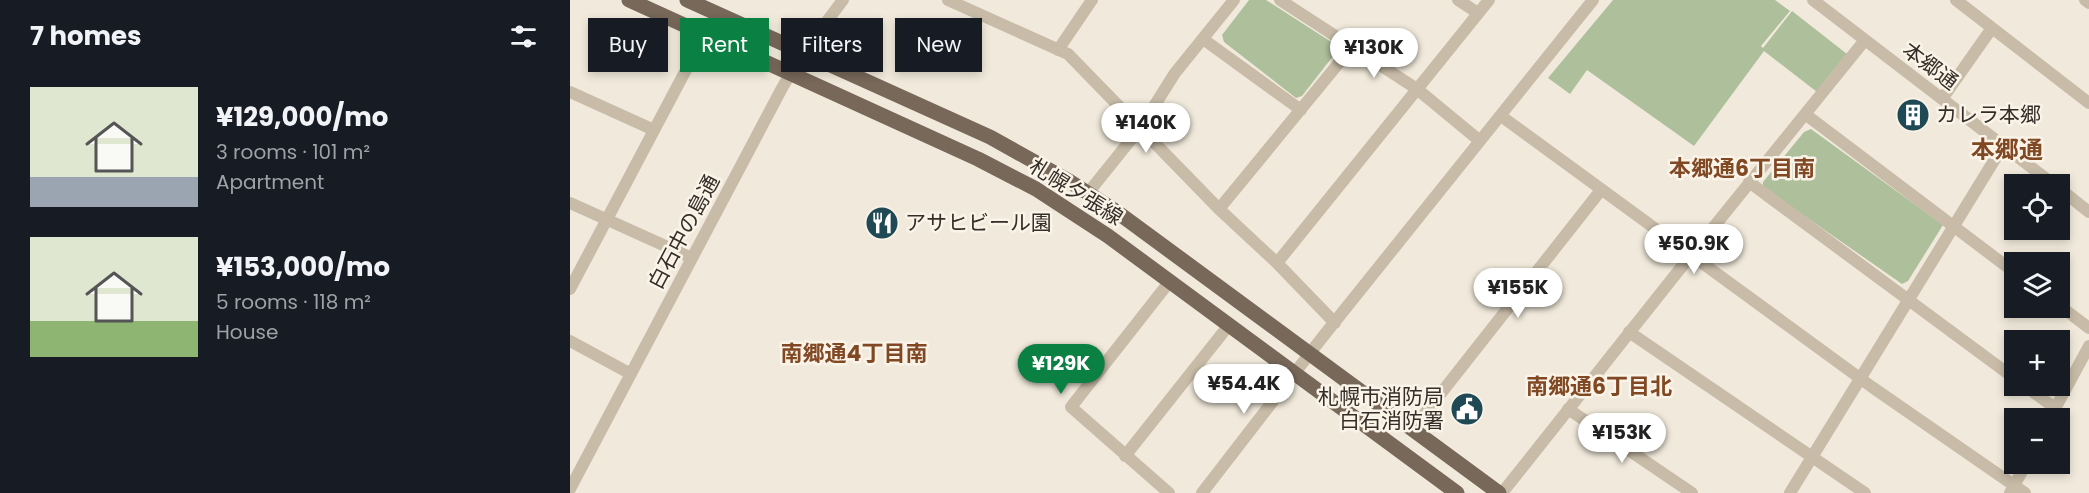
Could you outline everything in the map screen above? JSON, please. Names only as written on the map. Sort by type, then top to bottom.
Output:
[{"type":"main road","name":"札幌夕張線","points":[[629,0],[680,23]]},
{"type":"main road","name":"札幌夕張線","points":[[687,0],[781,43]]},
{"type":"main road","name":"札幌夕張線","points":[[769,64],[978,159],[1036,189],[1099,230],[1170,281],[1457,493]]},
{"type":"main road","name":"札幌夕張線","points":[[845,72],[990,137],[1088,193],[1501,493]]},
{"type":"street","name":"白石中の島通","points":[[829,18],[843,0]]},
{"type":"street","points":[[951,0],[1068,54],[1335,323]]},
{"type":"street","points":[[1058,50],[1092,0]]},
{"type":"street","points":[[1088,193],[1140,127],[1175,73],[1234,0]]},
{"type":"street","points":[[1280,0],[1417,89],[1480,141]]},
{"type":"street","points":[[1458,0],[1478,13]]},
{"type":"street","points":[[1277,263],[1489,0]]},
{"type":"street","points":[[1202,493],[1593,0]]},
{"type":"street","name":"本郷通","points":[[1813,0],[2040,174]]},
{"type":"street","points":[[1956,0],[2087,98]]},
{"type":"street","points":[[2085,0],[2089,3]]},
{"type":"street","points":[[1942,99],[1992,28]]},
{"type":"street","points":[[1203,39],[1300,110]]},
{"type":"street","points":[[1501,493],[1865,40]]},
{"type":"street","points":[[1220,209],[1352,47]]},
{"type":"street","points":[[570,290],[685,72]]},
{"type":"street","name":"白石中の島通","points":[[570,489],[791,74]]},
{"type":"street","points":[[570,92],[654,130]]},
{"type":"street","points":[[1805,114],[2004,265]]},
{"type":"street","points":[[1501,116],[2012,489],[2025,493]]},
{"type":"street","points":[[1790,493],[2003,146]]},
{"type":"street","points":[[1749,182],[2004,371]]},
{"type":"street","points":[[1412,430],[1601,190]]},
{"type":"street","points":[[2070,197],[2089,212]]},
{"type":"street","points":[[570,203],[692,258]]},
{"type":"street","points":[[1169,493],[1071,407],[1170,281]]},
{"type":"street","points":[[2070,314],[2089,328]]},
{"type":"street","points":[[1125,456],[1229,325]]},
{"type":"street","points":[[1629,332],[1865,493]]},
{"type":"street","points":[[570,341],[631,374]]},
{"type":"street","points":[[2056,408],[2089,346]]},
{"type":"street","points":[[2035,396],[2048,408]]},
{"type":"street","points":[[1568,409],[1692,493]]},
{"type":"street","points":[[2012,489],[2020,474]]},
{"type":"green space","points":[[1249,0],[1266,0],[1336,45],[1337,51],[1302,96],[1296,98],[1224,42],[1222,35]]},
{"type":"green space","points":[[1613,0],[1775,0],[1790,11],[1761,46],[1763,48],[1792,11],[1847,54],[1817,92],[1764,51],[1694,146],[1587,70],[1570,94],[1548,78]]},
{"type":"green space","points":[[1811,129],[1943,225],[1908,281],[1902,284],[1763,187],[1763,182],[1804,132]]},
{"type":"place","name":"カレラ本郷","points":[[1913,115]]},
{"type":"place","name":"アサヒビール園","points":[[882,223]]},
{"type":"place","name":"札幌市消防局 白石消防署","points":[[1467,409]]},
{"type":"district","name":"本郷通","points":[[2007,150]]},
{"type":"district","name":"本郷通6丁目南","points":[[1742,168]]},
{"type":"district","name":"南郷通4丁目南","points":[[854,353]]},
{"type":"district","name":"南郷通6丁目北","points":[[1599,386]]}]
